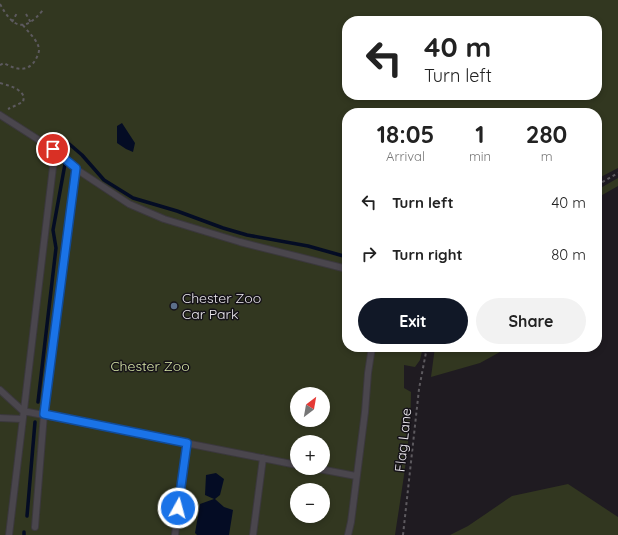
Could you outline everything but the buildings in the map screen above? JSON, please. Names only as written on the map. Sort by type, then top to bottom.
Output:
[{"type":"lane","points":[[2,113],[53,149],[76,168],[129,204],[164,219],[240,242],[342,268]]},
{"type":"lane","points":[[9,535],[53,167],[53,149]]},
{"type":"lane","points":[[35,527],[44,414],[76,168]]},
{"type":"lane","points":[[348,535],[365,412],[371,352]]},
{"type":"lane","points":[[0,390],[23,411],[290,464]]},
{"type":"lane","points":[[0,418],[22,419]]},
{"type":"lane","points":[[175,535],[187,443]]},
{"type":"lane","points":[[253,535],[263,458]]},
{"type":"lane","points":[[330,471],[356,476]]},
{"type":"path","points":[[0,4],[5,15],[12,22],[19,25],[31,23],[43,10]]},
{"type":"path","points":[[12,22],[17,13]]},
{"type":"path","points":[[26,14],[31,23]]},
{"type":"path","points":[[0,65],[4,63],[17,70],[23,69],[31,66],[38,55],[40,50],[37,44],[22,24]]},
{"type":"path","points":[[0,83],[22,92],[24,98],[23,102],[2,113]]},
{"type":"path","points":[[602,182],[618,173]]},
{"type":"path","name":"Flag Lane","points":[[403,535],[419,388],[426,352]]},
{"type":"green space","name":"Chester Zoo","points":[[0,0],[618,0],[618,168],[602,176],[602,108],[342,108],[342,352],[422,352],[420,360],[415,367],[404,365],[404,388],[411,392],[411,410],[406,464],[395,535],[0,535]]},
{"type":"green space","points":[[618,178],[618,186],[602,195],[602,187]]},
{"type":"green space","points":[[434,352],[500,352],[480,363],[431,377]]},
{"type":"green space","points":[[568,484],[618,517],[618,535],[450,535],[468,526],[512,496]]},
{"type":"water","points":[[122,123],[135,143],[133,152],[117,143],[117,126]]},
{"type":"water","points":[[216,473],[224,479],[220,495],[215,499],[224,507],[233,510],[229,535],[197,535],[195,533],[200,504],[214,499],[205,495],[206,475]]},
{"type":"waterway","points":[[67,142],[82,155],[104,180],[133,198],[177,211],[247,235],[308,246],[342,256]]},
{"type":"waterway","points":[[38,402],[56,248],[53,230],[65,164]]},
{"type":"waterway","points":[[27,516],[35,422]]},
{"type":"place","name":"Chester Zoo Car Park","points":[[174,306]]},
{"type":"route","points":[[53,149],[76,168],[54,347],[44,414],[187,443],[178,508]]}]
